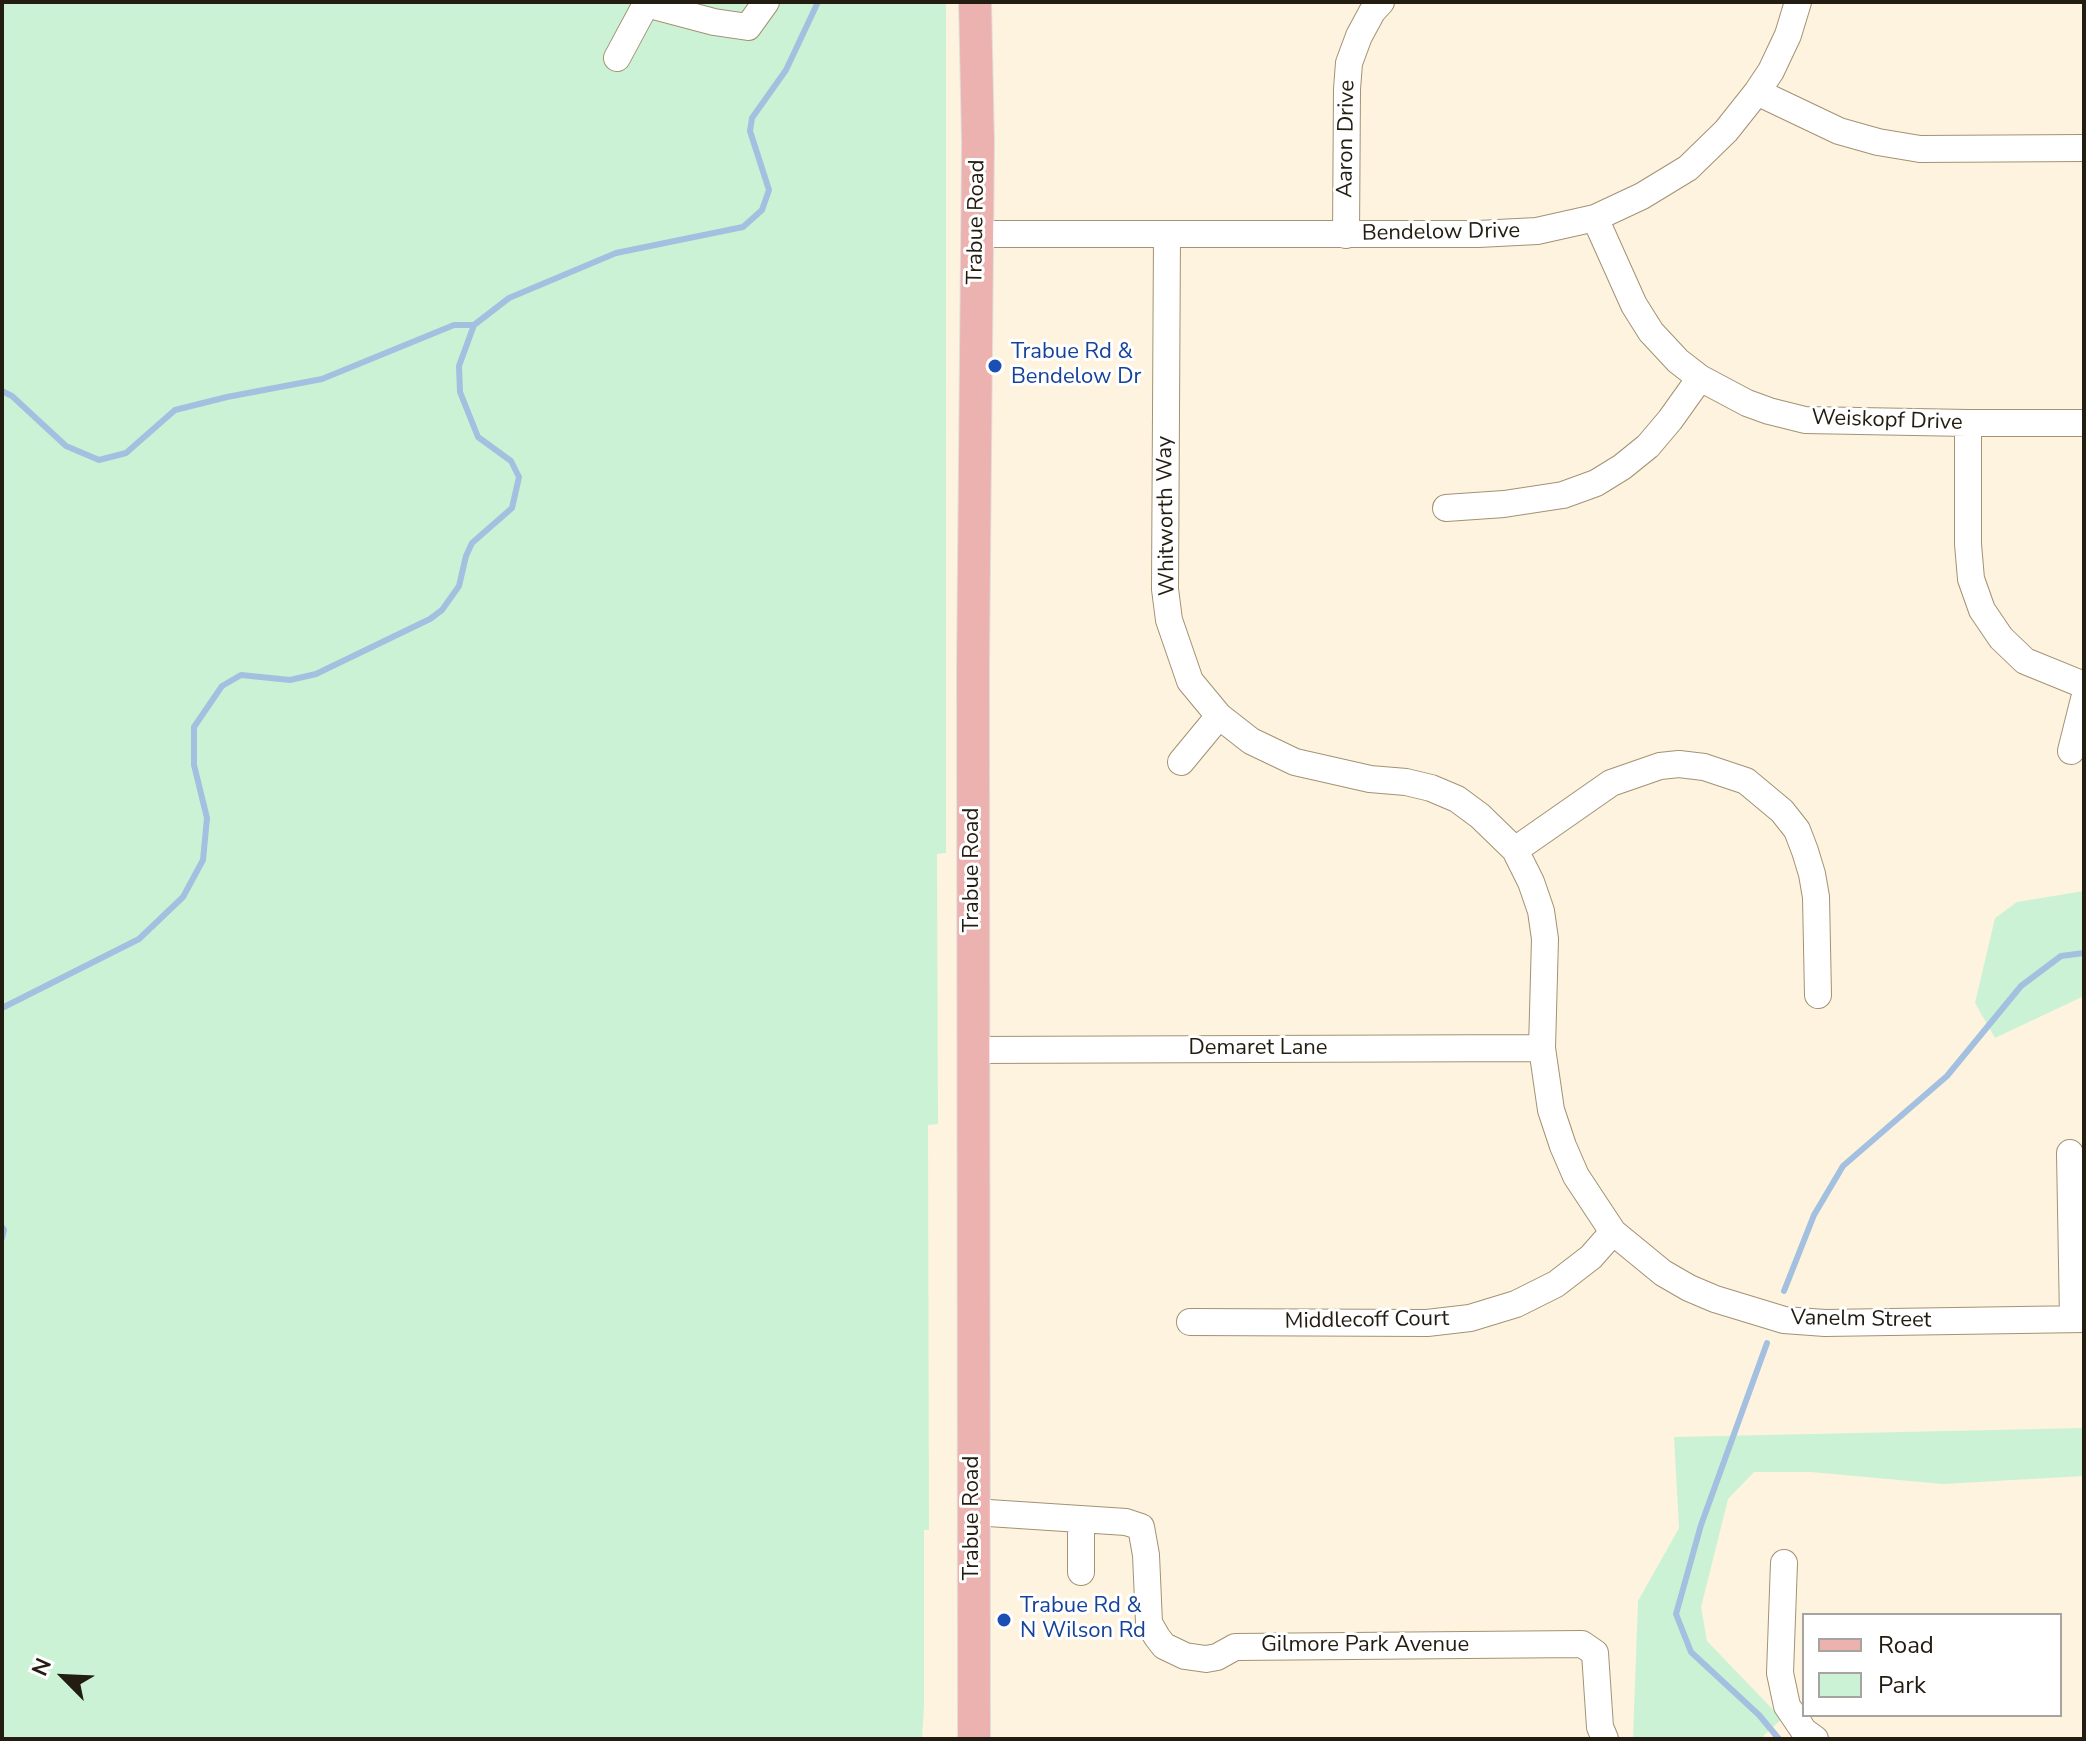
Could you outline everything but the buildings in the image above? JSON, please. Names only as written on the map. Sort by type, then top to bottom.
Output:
[{"type":"main road","name":"Trabue Road","points":[[974,1739],[973,666],[978,143],[975,2]]},
{"type":"street","points":[[617,58],[646,4],[714,22],[748,27],[766,2]]},
{"type":"street","name":"Aaron Drive","points":[[1346,235],[1349,63],[1359,36],[1381,2]]},
{"type":"street","name":"Bendelow Drive","points":[[977,234],[1478,234],[1537,231],[1595,218],[1642,196],[1688,168],[1726,131],[1771,71],[1788,35],[1798,2]]},
{"type":"street","points":[[1757,92],[1839,131],[1878,142],[1920,149],[2084,148]]},
{"type":"street","name":"Weiskopf Drive","points":[[1595,218],[1615,268],[1645,323],[1678,361],[1700,378],[1747,403],[1805,420],[2084,423]]},
{"type":"street","name":"Whitworth Way","points":[[1167,235],[1165,589],[1169,620],[1190,681],[1219,716],[1251,741],[1295,762],[1370,779],[1431,788],[1457,799],[1480,816],[1515,850],[1541,911],[1545,939],[1542,1048],[1551,1110],[1576,1176],[1613,1232]]},
{"type":"street","points":[[1446,508],[1504,504],[1563,495],[1596,483],[1648,446],[1700,378]]},
{"type":"street","points":[[1968,423],[1970,567],[1982,610],[2001,638],[2025,661],[2084,685]]},
{"type":"street","points":[[2071,751],[2084,699]]},
{"type":"street","points":[[1181,762],[1219,716]]},
{"type":"street","points":[[1515,850],[1611,783],[1660,766],[1679,764],[1704,767],[1746,781],[1782,811],[1797,830],[1805,851],[1816,897],[1818,995]]},
{"type":"street","name":"Demaret Lane","points":[[973,1050],[1542,1048]]},
{"type":"street","points":[[2070,1153],[2079,1319]]},
{"type":"street","name":"Vanelm Street","points":[[1613,1232],[1663,1273],[1689,1288],[1784,1320],[1825,1323],[2079,1319]]},
{"type":"street","name":"Middlecoff Court","points":[[1190,1322],[1427,1323],[1470,1318],[1516,1304],[1556,1284],[1591,1257],[1613,1232]]},
{"type":"street","name":"Gilmore Park Avenue","points":[[973,1512],[1126,1522],[1141,1527],[1146,1555],[1149,1623],[1164,1646],[1185,1656],[1206,1659],[1235,1647],[1582,1644],[1595,1653],[1600,1735]]},
{"type":"street","points":[[1081,1519],[1081,1572]]},
{"type":"street","points":[[1784,1563],[1780,1673],[1787,1706],[1804,1731],[1815,1739]]},
{"type":"green space","points":[[2,2],[946,2],[946,853],[937,854],[938,1124],[928,1125],[929,1530],[924,1530],[922,1739],[2,1739]]},
{"type":"green space","points":[[2084,891],[2084,996],[1995,1038],[1975,1003],[1995,918],[2017,902]]},
{"type":"green space","points":[[2084,1428],[2084,1476],[1943,1484],[1811,1472],[1754,1472],[1728,1499],[1701,1607],[1707,1641],[1782,1719],[1763,1736],[1765,1739],[1633,1739],[1638,1601],[1679,1528],[1674,1437]]},
{"type":"waterway","points":[[2,1008],[139,939],[183,897],[203,860],[207,818],[194,765],[194,727],[222,686],[241,675],[290,680],[316,674],[430,619],[442,610],[459,586],[472,543],[512,508],[519,477],[511,461],[478,437],[460,392],[459,366],[474,325],[509,298],[616,253],[743,227],[762,210],[769,190],[750,131],[752,118],[786,70],[818,2]]},
{"type":"waterway","points":[[2,391],[12,396],[66,446],[99,460],[126,453],[175,410],[322,379],[454,325],[474,325]]},
{"type":"waterway","points":[[1784,1291],[1814,1215],[1843,1166],[1947,1076],[2021,986],[2061,956],[2084,953]]},
{"type":"waterway","points":[[2,1227],[2,1238]]},
{"type":"waterway","points":[[1767,1343],[1701,1525],[1676,1614],[1691,1652],[1759,1715],[1779,1739]]},
{"type":"place","name":"Trabue Rd & Bendelow Dr","points":[[995,366]]},
{"type":"place","name":"Trabue Rd & N Wilson Rd","points":[[1004,1620]]}]
